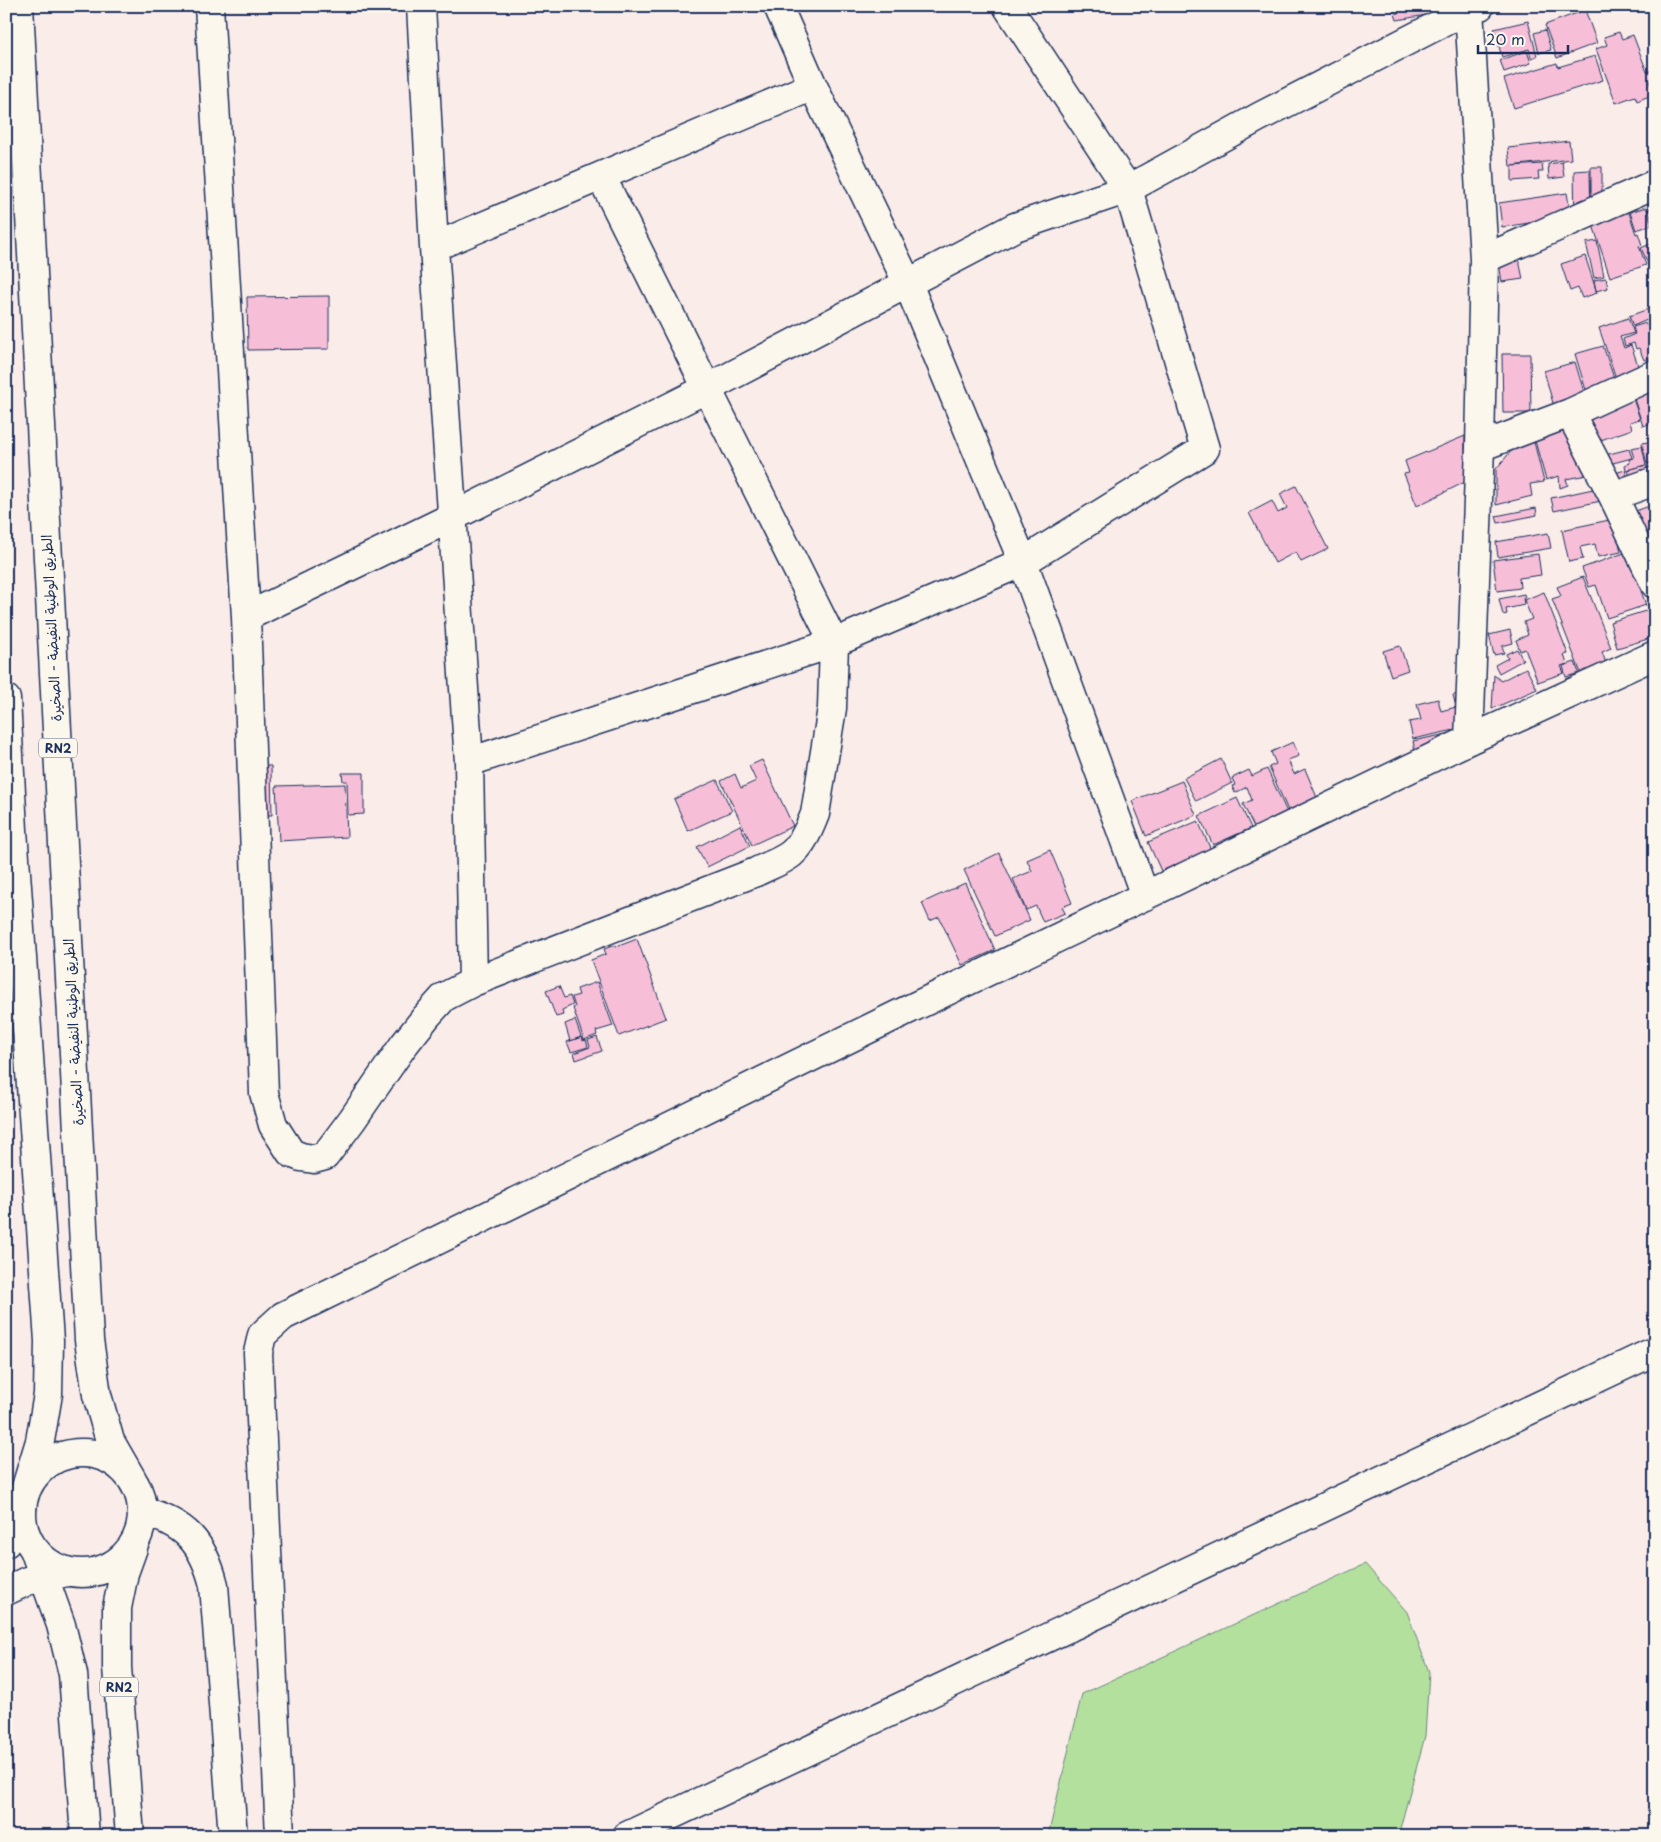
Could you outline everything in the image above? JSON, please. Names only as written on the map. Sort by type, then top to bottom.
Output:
[{"type":"main road","name":"الطريق الوطنية النفيضة - الصخيرة","points":[[19,6],[90,1340],[97,1395],[110,1441],[133,1481]]},
{"type":"main road","points":[[209,6],[246,617],[264,1093],[273,1125],[291,1153],[301,1157],[314,1159],[325,1156],[403,1046],[444,998],[473,982],[756,872],[791,854],[809,828],[815,814],[832,708],[834,643],[601,176]]},
{"type":"main road","points":[[421,6],[434,247],[470,762],[473,982]]},
{"type":"main road","points":[[778,6],[813,86],[908,284],[1023,562],[1144,896]]},
{"type":"main road","points":[[470,762],[834,643],[1023,562],[1205,449],[1128,189],[1007,6]]},
{"type":"main road","points":[[246,617],[452,517],[706,389],[1016,227],[1128,189],[1258,118],[1474,8],[1484,259],[1480,447],[1469,740]]},
{"type":"main road","points":[[434,247],[813,86]]},
{"type":"main road","points":[[1484,259],[1655,184]]},
{"type":"main road","points":[[1480,447],[1570,413],[1655,374]]},
{"type":"main road","points":[[1570,413],[1613,496],[1655,584]]},
{"type":"main road","points":[[1613,496],[1655,482]]},
{"type":"main road","points":[[280,1836],[258,1353],[262,1335],[283,1316],[896,1015],[1469,740],[1655,655]]},
{"type":"main road","points":[[6,699],[10,831],[49,1341],[48,1394],[40,1441],[22,1502],[22,1524],[26,1539],[49,1567],[73,1674],[85,1836]]},
{"type":"main road","points":[[627,1836],[1655,1351]]},
{"type":"main road","points":[[6,1544],[31,1479],[45,1465],[63,1456],[82,1453],[102,1456],[119,1466],[133,1481],[141,1500],[142,1521],[136,1540],[127,1554],[115,1564],[100,1572],[84,1574],[49,1567],[6,1591]]},
{"type":"main road","points":[[142,1511],[163,1517],[182,1528],[197,1544],[208,1563],[214,1585],[232,1836]]},
{"type":"main road","name":"RN2","points":[[130,1836],[117,1667],[117,1608],[124,1573],[136,1540]]},
{"type":"green space","points":[[1365,1564],[1407,1612],[1429,1672],[1425,1736],[1398,1836],[1048,1836],[1082,1694]]},
{"type":"building","points":[[1391,6],[1408,6],[1393,12]]},
{"type":"building","points":[[1415,6],[1448,6],[1450,11],[1397,20],[1395,14]]},
{"type":"building","points":[[1585,10],[1597,43],[1557,58],[1545,25]]},
{"type":"building","points":[[1528,21],[1537,56],[1531,58],[1529,49],[1502,57],[1494,29]]},
{"type":"building","points":[[1545,30],[1551,50],[1539,53],[1534,33]]},
{"type":"building","points":[[1619,32],[1622,39],[1633,35],[1647,72],[1655,69],[1655,79],[1649,81],[1654,94],[1637,101],[1635,96],[1616,103],[1596,49],[1607,45],[1604,37]]},
{"type":"building","points":[[1527,51],[1531,63],[1504,72],[1500,60]]},
{"type":"building","points":[[1595,56],[1603,80],[1514,108],[1504,79],[1557,63],[1558,67]]},
{"type":"building","points":[[1569,141],[1571,159],[1510,166],[1508,148]]},
{"type":"building","points":[[1562,162],[1564,177],[1549,179],[1548,164]]},
{"type":"building","points":[[1542,164],[1543,172],[1538,172],[1539,179],[1512,181],[1512,166]]},
{"type":"building","points":[[1591,167],[1602,167],[1602,205],[1591,205]]},
{"type":"building","points":[[1590,170],[1591,222],[1575,222],[1574,171]]},
{"type":"building","points":[[1567,193],[1571,217],[1502,227],[1499,203]]},
{"type":"building","points":[[1646,207],[1652,225],[1636,230],[1630,212]]},
{"type":"building","points":[[1655,207],[1655,220],[1652,220],[1648,209]]},
{"type":"building","points":[[1628,210],[1642,245],[1639,246],[1646,265],[1610,277],[1592,222]]},
{"type":"building","points":[[1597,241],[1604,276],[1594,278],[1586,243]]},
{"type":"building","points":[[1655,242],[1655,271],[1652,272],[1641,248]]},
{"type":"building","points":[[1585,256],[1597,293],[1582,298],[1578,288],[1570,291],[1561,264]]},
{"type":"building","points":[[1519,260],[1523,279],[1502,282],[1499,263]]},
{"type":"building","points":[[1606,278],[1608,288],[1596,291],[1594,280]]},
{"type":"building","points":[[329,296],[329,349],[248,350],[247,297]]},
{"type":"building","points":[[1654,307],[1655,321],[1648,323],[1647,320],[1633,326],[1629,316]]},
{"type":"building","points":[[1628,318],[1634,333],[1620,337],[1624,348],[1631,345],[1642,377],[1618,384],[1599,328]]},
{"type":"building","points":[[1646,323],[1647,326],[1650,325],[1655,339],[1655,356],[1644,360],[1639,348],[1636,349],[1634,343],[1625,346],[1623,339],[1635,334],[1633,327]]},
{"type":"building","points":[[1603,346],[1615,381],[1586,390],[1575,354]]},
{"type":"building","points":[[1502,354],[1530,354],[1531,413],[1503,413]]},
{"type":"building","points":[[1575,362],[1584,392],[1576,394],[1579,406],[1556,414],[1544,371]]},
{"type":"building","points":[[1648,391],[1655,412],[1655,422],[1643,426],[1633,396]]},
{"type":"building","points":[[1632,396],[1640,419],[1630,422],[1632,429],[1598,441],[1587,411]]},
{"type":"building","points":[[1565,430],[1592,474],[1566,479],[1568,485],[1560,488],[1559,476],[1546,480],[1535,441]]},
{"type":"building","points":[[1465,436],[1465,482],[1417,506],[1404,474],[1409,473],[1405,461]]},
{"type":"building","points":[[1655,441],[1655,462],[1647,464],[1642,443]]},
{"type":"building","points":[[1534,442],[1544,482],[1530,484],[1532,496],[1496,505],[1496,469],[1512,450]]},
{"type":"building","points":[[1642,446],[1646,465],[1626,470],[1625,465],[1630,463],[1629,459],[1634,458],[1631,448]]},
{"type":"building","points":[[1629,449],[1632,458],[1613,463],[1614,467],[1608,469],[1605,455]]},
{"type":"building","points":[[1646,465],[1651,481],[1632,486],[1628,470]]},
{"type":"building","points":[[1625,470],[1630,487],[1612,474]]},
{"type":"building","points":[[1296,486],[1328,549],[1301,562],[1296,552],[1275,563],[1249,513],[1272,501],[1278,513],[1287,508],[1280,494]]},
{"type":"building","points":[[1598,488],[1601,501],[1554,511],[1551,498]]},
{"type":"building","points":[[1655,504],[1655,548],[1644,552],[1630,513]]},
{"type":"building","points":[[1536,508],[1537,515],[1498,523],[1496,516]]},
{"type":"building","points":[[1614,519],[1621,552],[1598,557],[1595,544],[1580,547],[1583,559],[1569,562],[1562,530]]},
{"type":"building","points":[[1548,533],[1551,548],[1498,557],[1496,542]]},
{"type":"building","points":[[1627,552],[1646,605],[1607,618],[1596,585],[1589,587],[1582,568]]},
{"type":"building","points":[[1538,554],[1541,575],[1519,578],[1520,588],[1497,591],[1493,560]]},
{"type":"building","points":[[1583,577],[1611,648],[1602,652],[1607,666],[1582,676],[1552,599],[1561,596],[1557,587]]},
{"type":"building","points":[[1544,592],[1568,654],[1564,655],[1567,664],[1561,666],[1564,673],[1538,682],[1525,649],[1520,651],[1516,640],[1528,635],[1524,622],[1532,619],[1524,600]]},
{"type":"building","points":[[1524,594],[1524,605],[1506,609],[1507,614],[1503,615],[1499,599]]},
{"type":"building","points":[[1652,609],[1655,617],[1655,637],[1617,648],[1610,622]]},
{"type":"building","points":[[1510,630],[1513,643],[1502,646],[1504,653],[1494,655],[1489,635]]},
{"type":"building","points":[[1400,646],[1408,670],[1391,676],[1383,651]]},
{"type":"building","points":[[1517,649],[1523,660],[1499,673],[1495,665],[1508,658],[1506,654]]},
{"type":"building","points":[[1575,662],[1579,673],[1566,677],[1563,666]]},
{"type":"building","points":[[1526,668],[1537,689],[1492,709],[1494,675],[1501,681]]},
{"type":"building","points":[[1461,694],[1468,727],[1413,739],[1409,722],[1421,720],[1417,704],[1438,699],[1441,711],[1456,707],[1453,695]]},
{"type":"building","points":[[1456,732],[1415,752],[1413,741]]},
{"type":"building","points":[[1293,742],[1299,756],[1288,760],[1294,774],[1305,769],[1321,807],[1293,822],[1269,767],[1276,764],[1271,752]]},
{"type":"building","points":[[1221,759],[1232,783],[1196,801],[1184,778]]},
{"type":"building","points":[[762,760],[793,826],[752,845],[721,781],[735,774],[741,788],[756,781],[749,766]]},
{"type":"building","points":[[241,766],[271,766],[272,815],[258,815]]},
{"type":"building","points":[[1267,769],[1292,823],[1259,838],[1243,804],[1252,800],[1247,787],[1235,793],[1232,786],[1235,785],[1232,778],[1249,770],[1252,776]]},
{"type":"building","points":[[342,773],[364,773],[364,814],[348,815],[347,781],[343,781]]},
{"type":"building","points":[[717,780],[732,811],[688,831],[674,799]]},
{"type":"building","points":[[1182,781],[1196,815],[1146,836],[1132,801]]},
{"type":"building","points":[[345,784],[347,837],[279,841],[276,786]]},
{"type":"building","points":[[1237,798],[1251,828],[1213,845],[1199,816]]},
{"type":"building","points":[[1198,821],[1211,850],[1161,871],[1148,842]]},
{"type":"building","points":[[740,825],[750,846],[707,867],[697,847]]},
{"type":"building","points":[[1050,850],[1072,903],[1062,907],[1065,913],[1043,922],[1036,906],[1026,910],[1013,879],[1032,871],[1027,860]]},
{"type":"building","points":[[999,853],[1030,920],[995,936],[964,870]]},
{"type":"building","points":[[965,883],[995,950],[962,965],[939,917],[930,921],[922,903]]},
{"type":"building","points":[[637,939],[666,1018],[619,1036],[591,960],[606,954],[604,949],[615,945],[616,947]]},
{"type":"building","points":[[597,982],[613,1026],[596,1031],[597,1035],[584,1040],[573,1008],[575,1007],[572,997],[579,995],[577,989]]},
{"type":"building","points":[[559,986],[564,998],[570,996],[573,1005],[562,1010],[563,1015],[556,1017],[546,991]]},
{"type":"building","points":[[575,1020],[581,1037],[570,1041],[565,1024]]},
{"type":"building","points":[[582,1037],[583,1041],[586,1040],[588,1047],[571,1052],[567,1042]]},
{"type":"building","points":[[597,1037],[602,1051],[576,1060],[574,1053],[590,1047],[588,1040]]}]
